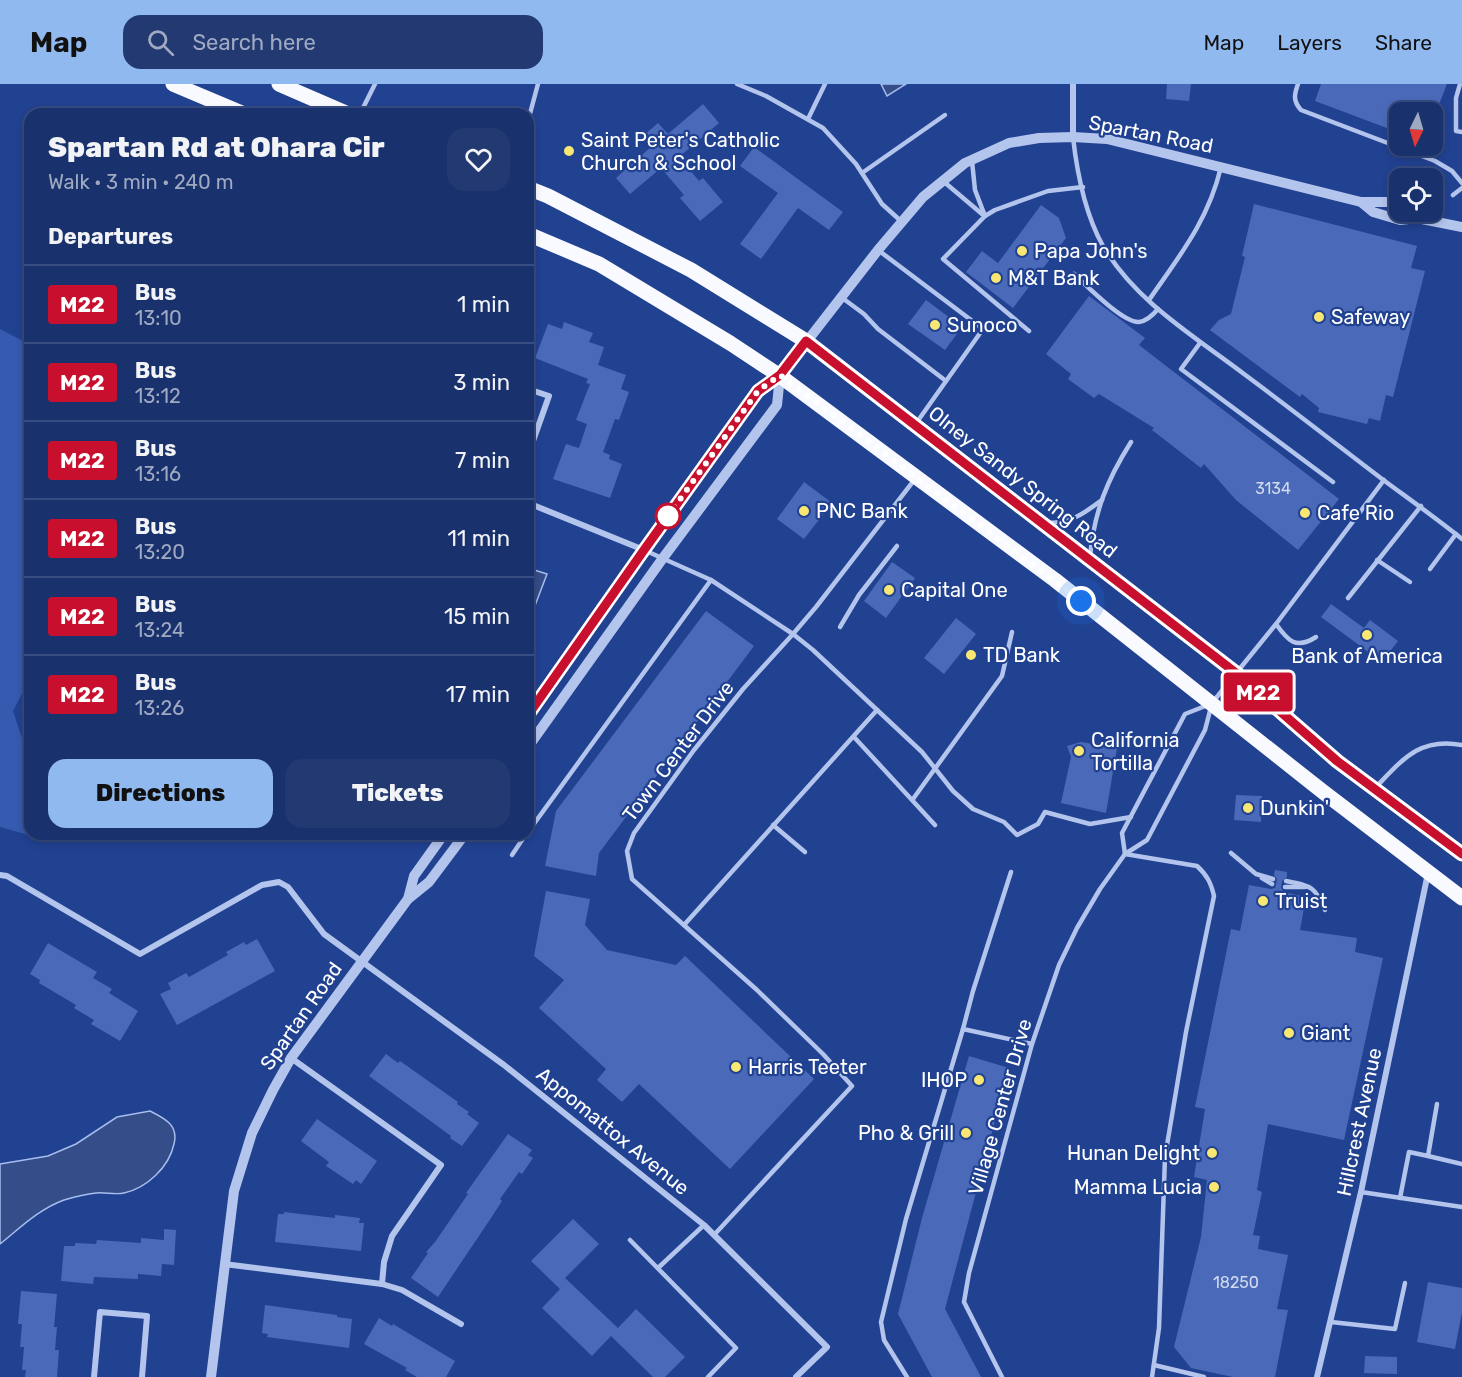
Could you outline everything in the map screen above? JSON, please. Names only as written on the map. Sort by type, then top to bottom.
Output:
[{"type":"main road","points":[[173,84],[230,108]]},
{"type":"main road","points":[[279,84],[334,108]]},
{"type":"main road","name":"Olney Sandy Spring Road","points":[[534,191],[691,270],[806,341],[1236,673],[1337,761],[1374,790],[1462,854]]},
{"type":"main road","points":[[534,237],[599,264],[730,342],[780,375],[1055,580],[1322,791],[1462,898]]},
{"type":"street","points":[[1073,84],[1073,137]]},
{"type":"street","name":"Spartan Road","points":[[534,706],[758,391],[780,375],[878,250],[923,197],[972,160],[1009,143],[1039,138],[1107,139],[1361,202],[1389,202]]},
{"type":"street","name":"Spartan Road","points":[[1361,202],[1373,212],[1389,217]]},
{"type":"street","name":"Spartan Road","points":[[1442,222],[1462,227]]},
{"type":"street","points":[[534,739],[663,558],[777,405],[780,375]]},
{"type":"street","points":[[534,390],[549,396],[534,438]]},
{"type":"street","points":[[534,505],[644,550]]},
{"type":"street","name":"Spartan Road","points":[[408,899],[414,876],[440,840]]},
{"type":"street","name":"Spartan Road","points":[[211,1377],[234,1191],[252,1133],[291,1058],[408,899],[429,882],[460,840]]},
{"type":"street","name":"Hillcrest Avenue","points":[[1317,1377],[1360,1192],[1428,872]]},
{"type":"street","name":"Appomattox Avenue","points":[[0,875],[7,876],[140,954],[262,885],[279,882],[288,888],[324,934],[504,1065],[704,1225],[827,1347],[796,1377]]},
{"type":"street","points":[[291,1058],[441,1165],[392,1236],[384,1263],[382,1284]]},
{"type":"street","points":[[224,1264],[382,1284],[402,1290],[461,1324]]},
{"type":"street","points":[[93,1377],[100,1312],[147,1316],[142,1377]]},
{"type":"lane","points":[[363,108],[375,84]]},
{"type":"lane","points":[[531,108],[538,84]]},
{"type":"lane","points":[[737,84],[765,96],[823,128],[856,164],[882,204],[902,222]]},
{"type":"lane","points":[[808,119],[825,84]]},
{"type":"lane","points":[[1298,84],[1294,95],[1295,103],[1301,110],[1435,161],[1452,171],[1462,183]]},
{"type":"lane","points":[[1460,84],[1456,98],[1456,131],[1462,132]]},
{"type":"lane","points":[[862,173],[945,116]]},
{"type":"lane","points":[[1073,137],[1076,160],[1095,229],[1104,247],[1132,284],[1158,309],[1200,343],[1258,384],[1462,539]]},
{"type":"lane","points":[[972,160],[975,190],[985,216]]},
{"type":"lane","points":[[1149,300],[1191,240],[1203,218],[1215,193],[1221,166]]},
{"type":"lane","points":[[943,182],[985,216]]},
{"type":"lane","points":[[1029,331],[943,259],[985,216],[995,210],[1048,191],[1083,187]]},
{"type":"lane","points":[[1453,195],[1462,188]]},
{"type":"lane","points":[[878,250],[983,329],[915,425]]},
{"type":"lane","points":[[1074,274],[1127,319],[1142,322],[1158,309]]},
{"type":"lane","points":[[841,297],[864,314],[878,329],[946,381]]},
{"type":"lane","points":[[1200,343],[1181,369],[1333,482]]},
{"type":"lane","points":[[1090,560],[1092,535],[1102,500],[1111,475],[1131,442]]},
{"type":"lane","name":"Town Center Drive","points":[[714,1235],[852,1086],[778,1010],[632,879],[627,851],[634,833],[694,750],[743,689],[816,607],[917,477]]},
{"type":"lane","name":"Village Center Drive","points":[[1002,1377],[964,1302],[969,1273],[1032,1044],[1059,965],[1088,909],[1125,854],[1147,840],[1205,730],[1212,703],[1276,624],[1384,480]]},
{"type":"lane","points":[[1043,523],[1062,523],[1082,515],[1102,500]]},
{"type":"lane","points":[[1348,598],[1421,506]]},
{"type":"lane","points":[[1430,569],[1456,534]]},
{"type":"lane","points":[[840,627],[859,595],[897,546]]},
{"type":"lane","points":[[644,550],[711,580],[793,633],[922,752],[953,791],[973,809],[1004,822],[1017,835],[1038,824],[1045,812],[1090,824],[1131,817]]},
{"type":"lane","points":[[1377,560],[1410,582]]},
{"type":"lane","points":[[534,823],[711,580]]},
{"type":"lane","points":[[1276,624],[1293,643],[1306,644],[1317,637]]},
{"type":"lane","points":[[913,799],[1002,676],[1012,632]]},
{"type":"lane","name":"Village Center Drive","points":[[1125,854],[1122,833],[1185,714],[1212,703]]},
{"type":"lane","points":[[684,925],[877,710]]},
{"type":"lane","points":[[854,736],[935,825]]},
{"type":"lane","points":[[1374,790],[1404,757],[1421,747],[1447,742],[1462,745]]},
{"type":"lane","points":[[773,825],[805,852]]},
{"type":"lane","points":[[512,855],[522,840]]},
{"type":"lane","points":[[1231,853],[1256,874],[1273,881]]},
{"type":"lane","points":[[1125,854],[1197,866],[1206,874],[1214,896],[1180,1065],[1165,1157],[1159,1328],[1152,1377]]},
{"type":"lane","points":[[907,1377],[884,1340],[881,1322],[906,1219],[979,971],[1011,872]]},
{"type":"lane","points":[[1285,884],[1311,887],[1318,894],[1325,910]]},
{"type":"lane","points":[[963,1029],[1032,1044]]},
{"type":"lane","points":[[1428,1156],[1437,1104]]},
{"type":"lane","points":[[1400,1198],[1409,1152],[1462,1164]]},
{"type":"lane","points":[[1360,1192],[1462,1207]]},
{"type":"lane","points":[[658,1268],[704,1225]]},
{"type":"lane","points":[[630,1240],[736,1348],[708,1377]]},
{"type":"lane","points":[[1331,1322],[1395,1329],[1406,1282]]},
{"type":"lane","points":[[1154,1365],[1204,1377]]},
{"type":"shaded area","points":[[881,84],[906,84],[887,96]]},
{"type":"shaded area","points":[[0,329],[24,342],[24,690],[13,711],[24,744],[24,834],[0,827]]},
{"type":"shaded area","points":[[534,570],[547,574],[534,608]]},
{"type":"shaded area","points":[[150,1111],[169,1123],[175,1137],[167,1161],[156,1175],[141,1186],[124,1193],[92,1193],[55,1204],[30,1219],[0,1244],[0,1164],[48,1156],[76,1144],[117,1117]]},
{"type":"building","points":[[1167,84],[1191,84],[1189,101],[1166,99]]},
{"type":"building","points":[[1321,84],[1447,84],[1440,102],[1389,102],[1389,129],[1315,101]]},
{"type":"building","points":[[703,104],[719,123],[679,157],[699,181],[703,178],[723,202],[700,221],[680,198],[684,195],[661,168],[630,194],[616,178],[652,146],[643,136],[658,123],[668,134]]},
{"type":"building","points":[[754,147],[843,212],[829,230],[798,208],[761,259],[740,244],[778,193],[740,166]]},
{"type":"building","name":"Safeway","points":[[1254,204],[1417,246],[1411,268],[1425,271],[1393,397],[1386,395],[1380,421],[1369,418],[1367,424],[1318,412],[1319,408],[1302,394],[1300,397],[1210,330],[1219,320],[1231,314],[1245,257],[1242,256]]},
{"type":"building","points":[[1041,205],[1059,218],[1066,238],[1013,308],[966,272],[982,251],[998,263]]},
{"type":"building","points":[[1089,296],[1145,338],[1139,345],[1339,499],[1298,550],[1236,500],[1204,464],[1201,468],[1152,430],[1154,428],[1099,394],[1094,398],[1068,379],[1071,374],[1046,354]]},
{"type":"building","name":"Sunoco","points":[[926,300],[962,327],[945,350],[908,324]]},
{"type":"building","points":[[564,322],[593,333],[589,342],[604,347],[598,365],[626,375],[621,389],[629,392],[619,420],[615,419],[603,452],[610,455],[609,459],[622,464],[610,498],[553,479],[566,444],[579,448],[587,424],[576,420],[590,384],[586,383],[588,379],[535,358],[548,324],[562,329]]},
{"type":"building","name":"PNC Bank","points":[[804,482],[832,503],[804,539],[777,519]]},
{"type":"building","name":"Capital One","points":[[892,562],[915,578],[886,618],[864,601]]},
{"type":"building","name":"Bank of America","points":[[1331,604],[1364,628],[1370,620],[1398,641],[1382,662],[1321,617]]},
{"type":"building","points":[[706,611],[754,646],[599,853],[596,876],[545,866],[556,811]]},
{"type":"building","points":[[956,618],[976,634],[944,674],[924,658]]},
{"type":"building","points":[[1081,742],[1117,748],[1106,813],[1061,803],[1071,757],[1067,746]]},
{"type":"building","name":"Dunkin'","points":[[1236,795],[1262,796],[1261,822],[1234,820]]},
{"type":"building","points":[[1275,870],[1287,872],[1287,877],[1282,881],[1281,888],[1284,892],[1306,897],[1300,930],[1357,938],[1355,952],[1383,958],[1344,1140],[1268,1124],[1257,1190],[1262,1192],[1253,1235],[1260,1236],[1258,1249],[1288,1255],[1277,1309],[1288,1310],[1275,1377],[1233,1377],[1191,1368],[1174,1347],[1201,1237],[1207,1180],[1194,1177],[1205,1109],[1195,1107],[1231,929],[1240,931],[1249,885],[1275,888],[1277,879],[1274,875]]},
{"type":"building","points":[[546,891],[590,899],[585,925],[607,950],[676,965],[685,956],[814,1079],[730,1169],[639,1084],[622,1102],[597,1080],[606,1069],[539,1008],[564,980],[534,956]]},
{"type":"building","points":[[257,939],[275,971],[177,1025],[160,994],[171,989],[168,983],[186,973],[189,977],[228,955],[226,952],[244,942],[246,945]]},
{"type":"building","points":[[48,943],[97,972],[93,978],[112,989],[109,993],[138,1011],[120,1041],[91,1024],[94,1020],[74,1008],[76,1005],[39,983],[40,980],[30,974]]},
{"type":"building","points":[[386,1054],[398,1063],[400,1061],[458,1102],[457,1104],[469,1112],[467,1114],[479,1123],[462,1146],[369,1076]]},
{"type":"building","points":[[969,1056],[1009,1068],[945,1309],[981,1377],[932,1377],[898,1314],[922,1218]]},
{"type":"building","points":[[317,1119],[377,1161],[361,1184],[356,1180],[353,1184],[326,1166],[329,1162],[301,1141]]},
{"type":"building","points":[[508,1134],[532,1150],[528,1155],[533,1158],[522,1174],[519,1172],[500,1199],[502,1201],[438,1297],[411,1278],[428,1253],[426,1252]]},
{"type":"building","points":[[284,1212],[335,1218],[335,1215],[360,1218],[359,1223],[364,1223],[361,1251],[275,1242],[278,1214],[284,1214]]},
{"type":"building","points":[[573,1219],[599,1244],[565,1278],[618,1328],[636,1309],[685,1357],[665,1377],[653,1377],[611,1336],[592,1356],[542,1308],[560,1289],[531,1261]]},
{"type":"building","points":[[164,1229],[176,1230],[174,1265],[162,1264],[161,1276],[138,1274],[138,1279],[94,1277],[93,1284],[61,1281],[64,1246],[75,1246],[75,1243],[96,1244],[97,1240],[141,1243],[141,1238],[164,1240]]},
{"type":"building","points":[[1428,1282],[1462,1288],[1462,1312],[1455,1349],[1417,1342]]},
{"type":"building","points":[[21,1291],[57,1294],[54,1327],[57,1327],[55,1350],[59,1350],[57,1377],[25,1377],[26,1370],[22,1370],[24,1347],[20,1347],[22,1324],[18,1324]]},
{"type":"building","points":[[265,1305],[352,1319],[349,1348],[267,1337],[268,1334],[262,1333]]},
{"type":"building","points":[[379,1318],[455,1361],[446,1377],[417,1377],[405,1370],[407,1368],[364,1344]]},
{"type":"building","points":[[1365,1356],[1397,1357],[1397,1374],[1364,1373]]},
{"type":"bus line","name":"M22","points":[[534,706],[758,391],[780,375],[806,341],[1236,673],[1337,761],[1374,790],[1462,854]]},
{"type":"place","name":"Saint Peter's Catholic Church & School","points":[[569,151]]},
{"type":"place","name":"Papa John's","points":[[1022,251]]},
{"type":"place","name":"M&T Bank","points":[[996,278]]},
{"type":"place","name":"Safeway","points":[[1319,317]]},
{"type":"place","name":"Sunoco","points":[[935,325]]},
{"type":"place","name":"PNC Bank","points":[[804,511]]},
{"type":"place","name":"Cafe Rio","points":[[1305,513]]},
{"type":"place","name":"Capital One","points":[[889,590]]},
{"type":"place","name":"Bank of America","points":[[1367,635]]},
{"type":"place","name":"TD Bank","points":[[971,655]]},
{"type":"place","name":"California Tortilla","points":[[1079,751]]},
{"type":"place","name":"Dunkin'","points":[[1248,808]]},
{"type":"place","name":"Truist","points":[[1263,901]]},
{"type":"place","name":"Giant","points":[[1289,1033]]},
{"type":"place","name":"Harris Teeter","points":[[736,1067]]},
{"type":"place","name":"IHOP","points":[[979,1080]]},
{"type":"place","name":"Pho & Grill","points":[[966,1133]]},
{"type":"place","name":"Hunan Delight","points":[[1212,1153]]},
{"type":"place","name":"Mamma Lucia","points":[[1214,1187]]},
{"type":"route","points":[[668,516],[758,391],[780,375],[1081,601]]}]
